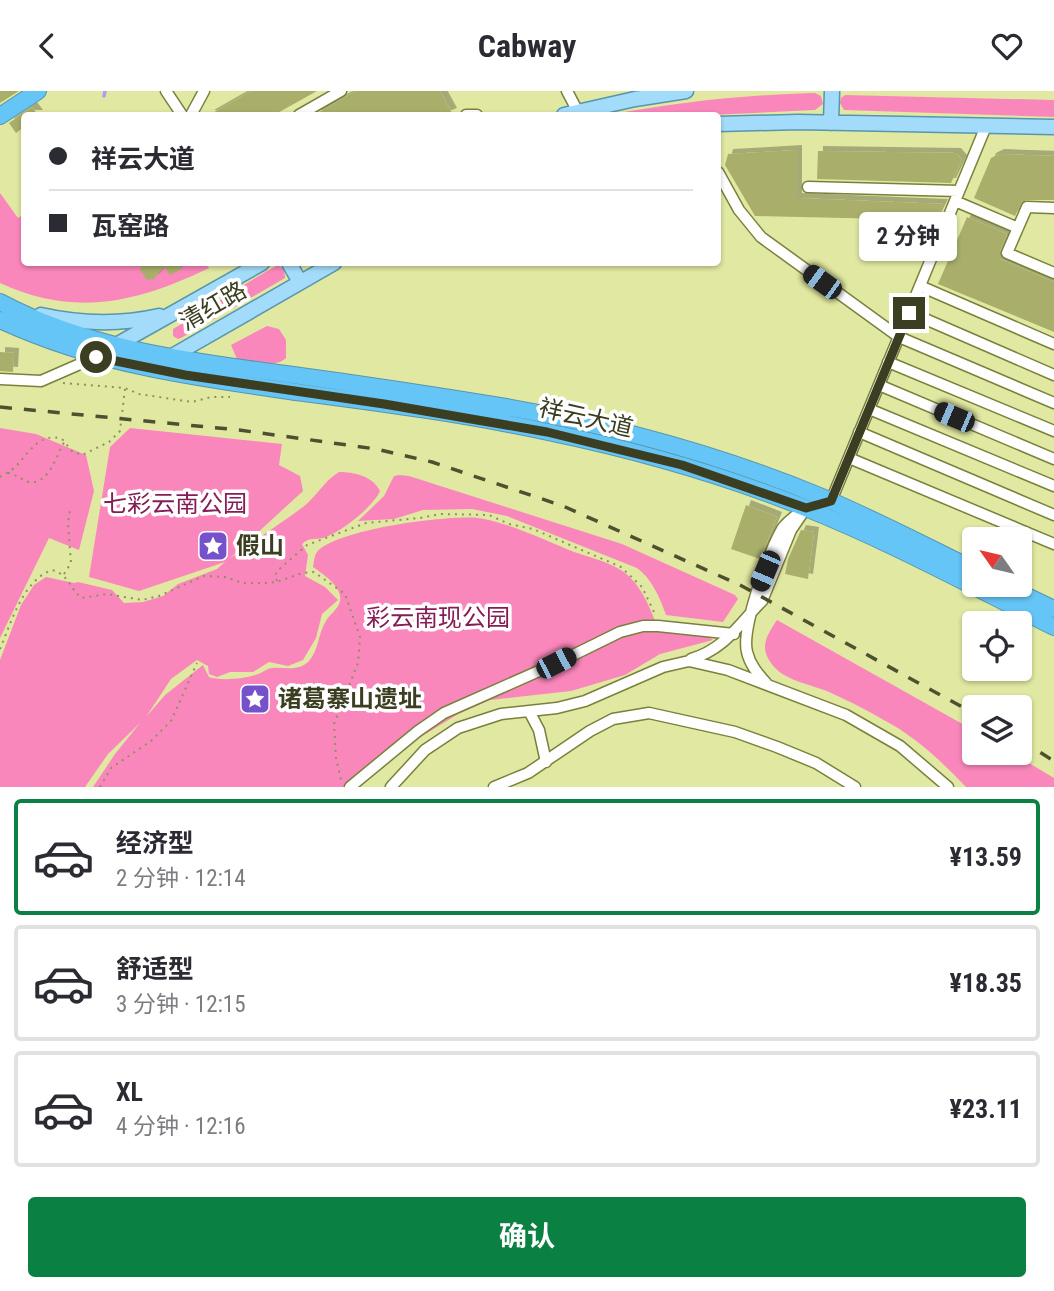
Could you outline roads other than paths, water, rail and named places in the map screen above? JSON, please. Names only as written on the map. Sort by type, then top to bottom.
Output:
[{"type":"highway","points":[[0,116],[38,91]]},
{"type":"highway","name":"祥云大道","points":[[2,309],[116,345],[551,416],[687,449],[831,501],[962,564]]},
{"type":"highway","name":"祥云大道","points":[[2,309],[56,344],[96,357],[240,384],[384,404],[547,432],[682,465],[806,508],[1054,627]]},
{"type":"highway","points":[[806,508],[831,501]]},
{"type":"highway","points":[[1029,597],[1054,609]]},
{"type":"main road","points":[[580,112],[686,91]]},
{"type":"main road","points":[[831,123],[832,91]]},
{"type":"main road","points":[[721,124],[1054,127]]},
{"type":"main road","name":"清红路","points":[[96,357],[257,266]]},
{"type":"main road","points":[[291,266],[300,282]]},
{"type":"main road","name":"清红路","points":[[150,369],[329,266]]},
{"type":"main road","points":[[2,309],[99,323],[140,320],[181,309]]},
{"type":"street","points":[[166,91],[180,112]]},
{"type":"street","points":[[193,112],[204,91]]},
{"type":"street","points":[[304,112],[341,91]]},
{"type":"street","points":[[567,91],[571,112]]},
{"type":"street","points":[[831,501],[986,126]]},
{"type":"street","points":[[721,177],[739,210],[761,237],[899,337],[1054,403]]},
{"type":"street","points":[[808,187],[957,196],[1018,228]]},
{"type":"street","points":[[1054,208],[1027,207],[1007,253],[1054,273]]},
{"type":"street","points":[[920,286],[1054,344]]},
{"type":"street","points":[[909,313],[1054,375]]},
{"type":"street","points":[[0,379],[41,381],[96,357]]},
{"type":"street","points":[[888,362],[1054,431]]},
{"type":"street","points":[[879,385],[1054,459]]},
{"type":"street","points":[[869,409],[1054,487]]},
{"type":"street","points":[[859,432],[1054,515]]},
{"type":"street","points":[[849,458],[1054,544]]},
{"type":"street","points":[[391,787],[413,761],[448,734],[490,717],[557,708],[585,701],[663,667],[712,651],[734,634],[762,601],[791,530],[806,508]]},
{"type":"street","points":[[754,609],[746,633],[747,653],[757,673],[769,685]]},
{"type":"street","points":[[349,787],[444,713],[620,632],[643,625],[658,625],[734,634]]},
{"type":"street","points":[[682,661],[710,665],[837,711],[886,736],[948,787]]},
{"type":"street","points":[[529,711],[539,730],[546,762]]},
{"type":"street","points":[[494,787],[528,773],[590,731],[613,719],[649,713],[735,732],[767,743],[816,764],[855,787]]},
{"type":"waterway","points":[[104,96],[105,91]]},
{"type":"railway","points":[[0,407],[239,430],[376,449],[432,462],[563,506],[740,585],[962,707]]},
{"type":"railway","points":[[1032,747],[1054,761]]},
{"type":"place","name":"假山","points":[[213,546]]},
{"type":"place","name":"诸葛寨山遗址","points":[[255,699]]},
{"type":"park label","name":"七彩云南公园","points":[[175,504]]},
{"type":"park label","name":"彩云南现公园","points":[[438,618]]}]
